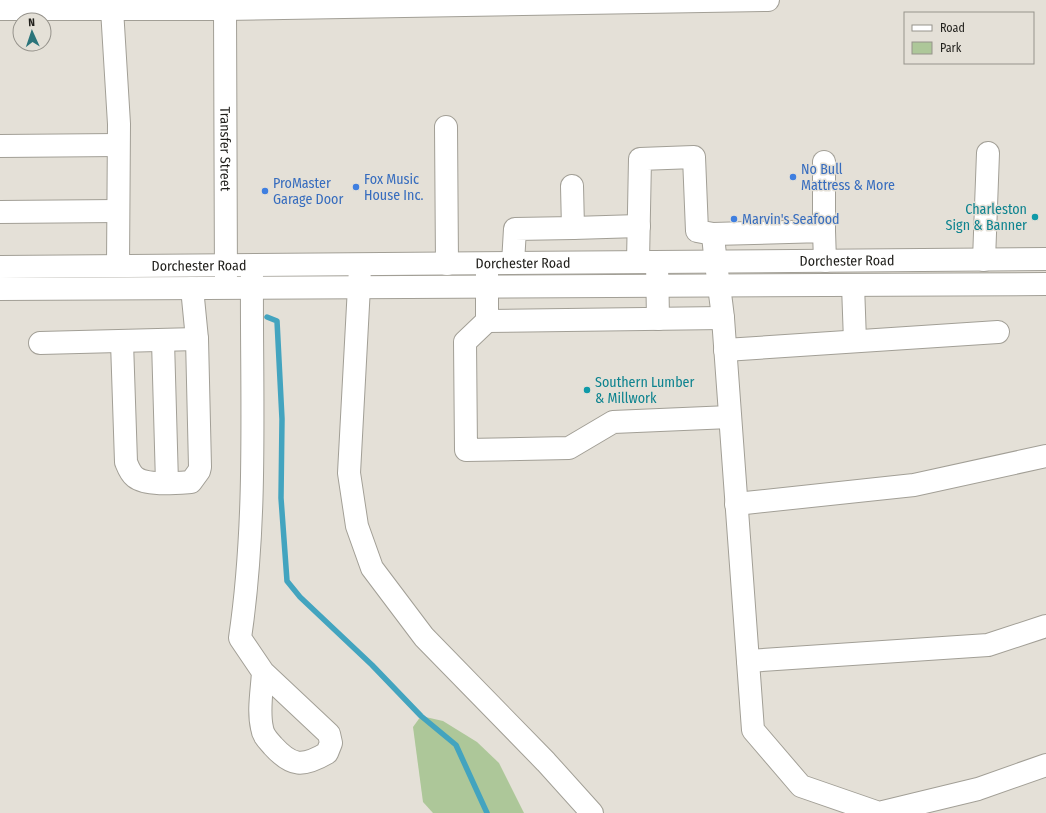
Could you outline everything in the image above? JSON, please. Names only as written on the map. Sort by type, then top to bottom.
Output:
[{"type":"main road","points":[[0,9],[225,9],[273,4],[768,0]]},
{"type":"main road","points":[[112,9],[118,144],[118,266]]},
{"type":"main road","name":"Transfer Street","points":[[225,9],[226,288]]},
{"type":"main road","points":[[446,127],[447,264]]},
{"type":"main road","points":[[0,146],[118,144]]},
{"type":"main road","points":[[984,260],[988,153]]},
{"type":"main road","points":[[658,319],[657,286],[647,262],[639,226],[640,158],[694,158],[697,232],[713,234],[824,231]]},
{"type":"main road","points":[[824,162],[825,261]]},
{"type":"main road","points":[[572,186],[572,228]]},
{"type":"main road","points":[[0,212],[118,211]]},
{"type":"main road","points":[[513,263],[515,229],[639,226]]},
{"type":"main road","points":[[713,234],[715,262],[720,286],[723,318],[753,730],[801,786],[879,813],[978,789],[1046,764]]},
{"type":"main road","name":"Dorchester Road","points":[[0,267],[1046,259]]},
{"type":"main road","points":[[487,320],[488,264]]},
{"type":"main road","points":[[252,265],[252,502],[244,607],[240,638],[263,672]]},
{"type":"main road","points":[[360,265],[349,473],[357,526],[372,568],[424,637],[546,762],[592,813]]},
{"type":"main road","name":"Dorchester Road","points":[[0,289],[1046,284]]},
{"type":"main road","points":[[853,285],[855,341]]},
{"type":"main road","points":[[122,342],[126,462],[131,473],[141,480],[167,483],[191,482],[199,471],[196,339],[192,288]]},
{"type":"main road","points":[[723,318],[487,320],[465,342],[466,450],[569,448],[613,422],[730,418]]},
{"type":"main road","points":[[725,350],[998,332]]},
{"type":"main road","points":[[40,343],[196,339]]},
{"type":"main road","points":[[163,340],[167,483]]},
{"type":"main road","points":[[736,504],[914,485],[1046,456]]},
{"type":"main road","points":[[748,661],[988,645],[1046,626]]},
{"type":"green space","points":[[421,716],[443,721],[477,742],[499,763],[524,813],[433,813],[423,802],[413,727]]},
{"type":"waterway","points":[[267,317],[277,321],[282,419],[281,498],[287,581],[300,597],[372,665],[421,716],[456,745],[487,813]]},
{"type":"place","name":"No Bull Mattress & More","points":[[793,177]]},
{"type":"place","name":"Fox Music House Inc.","points":[[356,187]]},
{"type":"place","name":"ProMaster Garage Door","points":[[265,191]]},
{"type":"place","name":"Charleston Sign & Banner","points":[[1035,217]]},
{"type":"place","name":"Marvin's Seafood","points":[[734,219]]},
{"type":"place","name":"Southern Lumber & Millwork","points":[[587,390]]}]
